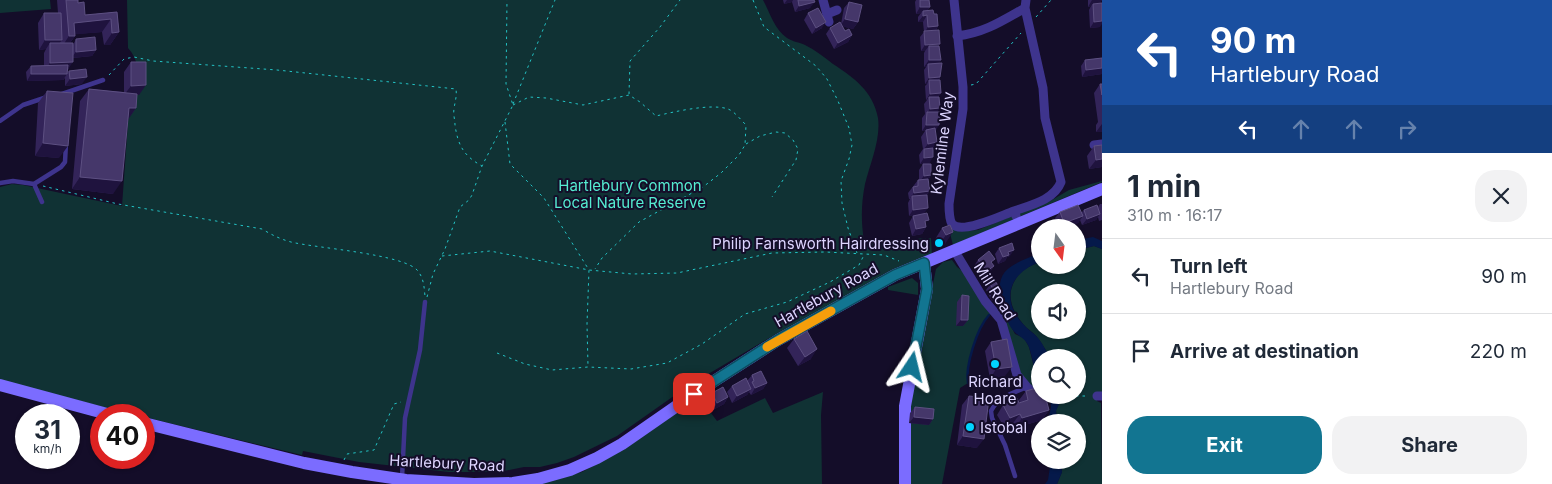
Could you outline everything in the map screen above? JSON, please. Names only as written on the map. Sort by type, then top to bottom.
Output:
[{"type":"main road","name":"Hartlebury Road","points":[[155,426],[304,463],[404,481],[474,484],[513,483],[538,479],[570,470],[622,444],[694,394],[778,340],[895,275],[1102,189]]},
{"type":"main road","points":[[905,484],[905,406],[927,289],[919,265]]},
{"type":"main road","points":[[0,385],[90,409]]},
{"type":"street","points":[[823,0],[828,18],[837,10]]},
{"type":"street","name":"Kylemilne Way","points":[[954,0],[963,87],[963,109],[949,204],[952,223],[960,228],[969,228],[1014,211]]},
{"type":"street","points":[[957,36],[976,34],[1026,4],[1028,25],[1043,88],[1045,118],[1061,182],[1058,189],[1048,198],[1014,211],[1019,223]]},
{"type":"street","name":"Mill Road","points":[[954,250],[985,301],[1000,320],[1016,375],[1031,390]]},
{"type":"lane","points":[[59,95],[103,80]]},
{"type":"lane","points":[[68,93],[68,100]]},
{"type":"lane","points":[[0,121],[23,105],[51,97]]},
{"type":"lane","points":[[0,183],[13,181],[34,184],[61,167],[65,162],[66,138]]},
{"type":"lane","points":[[34,184],[42,202]]},
{"type":"lane","points":[[404,481],[404,430],[420,350],[425,302]]},
{"type":"lane","points":[[1015,476],[991,411],[994,404],[1002,398],[1027,387]]},
{"type":"path","points":[[507,0],[506,84],[513,105]]},
{"type":"path","points":[[425,302],[433,274],[442,256],[460,207],[472,195],[482,166],[513,105],[555,0]]},
{"type":"path","points":[[629,95],[630,61],[660,27],[680,0]]},
{"type":"path","points":[[752,0],[764,27],[816,66],[827,79],[838,101],[849,128],[852,145],[850,159],[842,181],[842,196],[848,228],[857,254]]},
{"type":"path","points":[[963,87],[976,84],[1051,0]]},
{"type":"path","points":[[103,80],[124,59],[134,57],[153,61],[277,70],[456,90],[457,98],[453,110],[457,138],[469,159],[482,166]]},
{"type":"path","points":[[513,105],[530,97],[583,105],[629,95],[656,116],[685,109],[708,107],[729,109],[746,124],[745,145]]},
{"type":"path","points":[[505,121],[510,164],[544,198],[589,270],[588,367]]},
{"type":"path","points":[[594,270],[602,258],[639,222],[703,187],[721,173],[739,155],[745,145],[760,136],[776,132],[785,133],[793,140],[798,149],[796,160],[772,197]]},
{"type":"path","points":[[34,184],[118,204],[262,229],[277,238],[293,242],[396,260],[417,269],[424,281],[425,302]]},
{"type":"path","points":[[442,256],[490,251],[589,270],[632,274],[677,273],[772,253],[825,252],[884,255],[919,265]]},
{"type":"path","points":[[497,353],[525,364],[552,370],[588,367],[631,369],[667,363],[702,344],[745,314],[788,302],[830,282],[859,265],[865,254]]},
{"type":"path","points":[[1086,396],[1100,396]]},
{"type":"path","points":[[341,470],[348,454],[374,450],[394,404],[410,399]]},
{"type":"green space","points":[[0,0],[50,0],[51,9],[0,13]]},
{"type":"green space","name":"Hartlebury Common Local Nature Reserve","points":[[127,0],[763,0],[776,26],[783,35],[812,49],[848,75],[862,86],[872,100],[879,126],[863,199],[864,241],[931,238],[932,255],[875,281],[776,334],[688,386],[617,436],[574,457],[540,467],[524,467],[499,472],[449,472],[359,462],[303,451],[302,455],[155,420],[155,404],[92,404],[0,380],[0,187],[12,184],[23,185],[122,206],[130,95],[139,95],[137,64],[128,48]]},
{"type":"green space","points":[[1102,181],[953,245],[948,226],[961,231],[978,230],[1052,200],[1069,190]]},
{"type":"green space","points":[[1094,246],[1102,249],[1102,396],[1097,396],[1097,401],[1101,403],[1102,484],[1057,484],[1062,469],[1086,469],[1086,414],[1056,414],[1056,410],[1059,404],[1086,404],[1086,349],[1045,349],[1038,339],[1086,339],[1086,284],[1031,284],[1031,332],[1019,319],[1011,300],[1013,284],[1024,270],[1031,266],[1031,274],[1086,274],[1086,248]]},
{"type":"green space","points":[[952,260],[957,267],[969,276],[994,312],[988,317],[978,333],[971,355],[968,383],[960,388],[942,484],[905,484],[907,422],[936,269],[943,262]]},
{"type":"green space","points":[[912,278],[918,283],[918,295],[888,290],[888,287]]},
{"type":"green space","points":[[1003,307],[1015,334],[1024,338],[1029,347],[1031,355],[1031,389],[1027,387],[994,312]]},
{"type":"green space","points":[[823,392],[821,415],[822,484],[538,484],[582,472],[625,449],[699,397],[717,421],[765,398],[773,413]]},
{"type":"water","points":[[1093,237],[1102,241],[1102,249],[1094,246],[1086,248],[1086,238]]},
{"type":"water","points":[[1031,257],[1031,266],[1015,280],[1011,288],[1010,297],[1017,316],[1031,332],[1031,339],[1039,339],[1045,349],[1031,349],[1031,353],[1025,340],[1010,326],[1000,292],[1000,283],[1003,275],[1013,265]]},
{"type":"water","points":[[1051,404],[1059,404],[1056,414],[1050,414]]},
{"type":"water","points":[[1050,469],[1062,469],[1057,484],[1045,484],[1048,480]]},
{"type":"building","points":[[66,0],[78,0],[78,3],[84,2],[85,15],[117,12],[119,32],[112,33],[111,19],[74,23],[75,36],[69,36]]},
{"type":"building","points":[[798,0],[814,0],[815,2],[799,6]]},
{"type":"building","points":[[920,0],[929,0],[930,7],[920,7]]},
{"type":"building","points":[[849,2],[862,5],[858,22],[845,19]]},
{"type":"building","points":[[1102,3],[1102,21],[1094,22],[1093,4]]},
{"type":"building","points":[[818,8],[826,22],[816,28],[808,13]]},
{"type":"building","points":[[933,10],[934,14],[937,14],[938,26],[928,27],[927,15],[923,16],[923,11]]},
{"type":"building","points":[[44,13],[61,13],[62,40],[45,40]]},
{"type":"building","points":[[840,22],[845,31],[849,29],[852,35],[838,43],[830,28]]},
{"type":"building","points":[[939,30],[940,44],[925,45],[924,31]]},
{"type":"building","points":[[95,37],[96,50],[76,52],[76,39]]},
{"type":"building","points":[[50,43],[73,43],[73,62],[50,63]]},
{"type":"building","points":[[929,46],[939,46],[941,60],[929,60]]},
{"type":"building","points":[[1102,58],[1102,68],[1086,70],[1085,60]]},
{"type":"building","points":[[131,62],[146,62],[146,85],[131,86]]},
{"type":"building","points":[[942,63],[940,77],[929,78],[928,64]]},
{"type":"building","points":[[68,65],[67,74],[31,74],[31,66]]},
{"type":"building","points":[[86,69],[87,77],[70,79],[69,71]]},
{"type":"building","points":[[929,80],[940,80],[941,93],[930,94]]},
{"type":"building","points":[[89,89],[137,94],[136,108],[129,108],[122,181],[80,177]]},
{"type":"building","points":[[47,91],[73,93],[68,146],[43,143]]},
{"type":"building","points":[[929,97],[939,97],[940,108],[930,109]]},
{"type":"building","points":[[927,112],[940,112],[939,125],[926,125]]},
{"type":"building","points":[[935,128],[937,142],[928,144],[926,130]]},
{"type":"building","points":[[1102,145],[1102,159],[1096,160],[1094,146]]},
{"type":"building","points":[[933,148],[933,157],[924,158],[924,149]]},
{"type":"building","points":[[923,164],[931,164],[931,175],[924,176]]},
{"type":"building","points":[[928,179],[930,191],[914,193],[913,187],[918,186],[918,180]]},
{"type":"building","points":[[927,195],[928,208],[913,210],[912,196]]},
{"type":"building","points":[[1078,205],[1083,216],[1075,219],[1063,219],[1060,212]]},
{"type":"building","points":[[1097,205],[1100,214],[1087,219],[1084,210]]},
{"type":"building","points":[[927,213],[929,220],[925,221],[926,227],[916,229],[913,216]]},
{"type":"building","points":[[950,225],[953,232],[946,235],[942,228]]},
{"type":"building","points":[[1012,243],[1014,250],[1008,252],[1009,255],[1003,257],[999,248]]},
{"type":"building","points":[[989,251],[995,259],[991,262],[994,266],[987,271],[978,260]]},
{"type":"building","points":[[995,281],[1002,291],[997,295],[990,284]]},
{"type":"building","points":[[962,295],[969,296],[968,320],[961,320]]},
{"type":"building","points":[[807,331],[817,349],[805,357],[794,339]]},
{"type":"building","points":[[1007,339],[1012,367],[996,369],[991,342]]},
{"type":"building","points":[[761,371],[767,383],[755,388],[752,382],[754,381],[752,375]]},
{"type":"building","points":[[746,378],[751,389],[737,396],[732,386]]},
{"type":"building","points":[[723,387],[728,397],[717,403],[712,393]]},
{"type":"building","points":[[1031,390],[1031,404],[1047,404],[1049,410],[1022,418],[1020,414],[1010,418],[1003,405],[1017,398],[1019,403],[1028,400],[1026,391]]},
{"type":"building","points":[[969,396],[989,398],[984,439],[963,436]]},
{"type":"building","points":[[915,407],[934,409],[933,419],[914,417]]},
{"type":"waterway","points":[[968,383],[970,357],[980,329],[989,315]]},
{"type":"slow traffic","points":[[767,347],[831,311]]},
{"type":"place","name":"Philip Farnsworth Hairdressing","points":[[939,243]]},
{"type":"place","name":"Richard Hoare","points":[[995,364]]},
{"type":"place","name":"Istobal","points":[[970,427]]},
{"type":"route","points":[[694,394],[778,340],[895,275],[924,263],[927,289],[912,367]]}]
